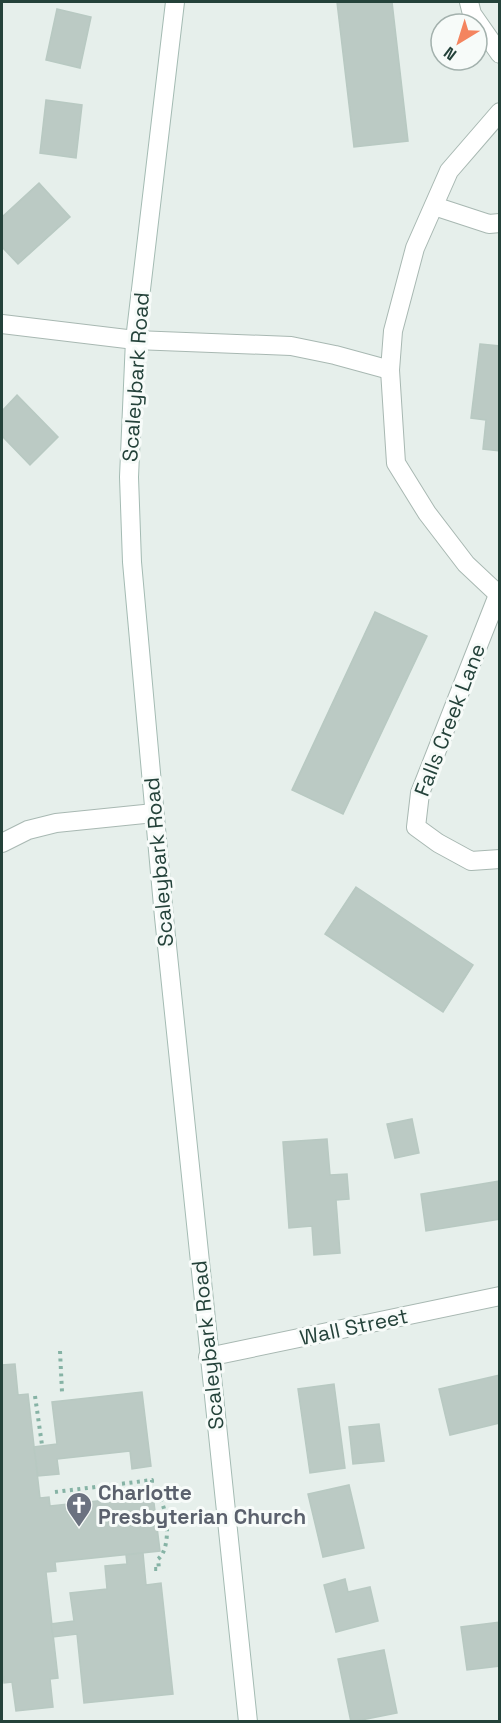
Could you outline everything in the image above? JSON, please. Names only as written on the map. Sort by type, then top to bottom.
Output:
[{"type":"street","name":"Scaleybark Road","points":[[175,2],[135,340],[129,477],[131,551],[154,813],[208,1357],[248,1722]]},
{"type":"street","points":[[469,2],[472,14],[500,54]]},
{"type":"street","name":"Falls Creek Lane","points":[[500,112],[449,171],[415,248],[393,331],[390,369],[396,463],[427,513],[466,564],[499,596],[420,793],[416,826],[438,843],[471,861],[500,859]]},
{"type":"street","points":[[434,206],[489,224],[500,223]]},
{"type":"street","points":[[2,324],[135,340],[291,346],[335,354],[390,369]]},
{"type":"street","points":[[2,843],[28,830],[56,823],[154,813]]},
{"type":"street","name":"Wall Street","points":[[208,1357],[500,1296]]},
{"type":"path","points":[[60,1351],[62,1392]]},
{"type":"path","points":[[35,1396],[42,1446]]},
{"type":"path","points":[[55,1492],[152,1480],[152,1489],[161,1498],[167,1539],[166,1549],[158,1559],[159,1569],[154,1569]]},
{"type":"path","points":[[166,1525],[197,1521]]},
{"type":"building","points":[[337,2],[392,2],[408,141],[354,147]]},
{"type":"building","points":[[57,9],[91,17],[80,68],[46,60]]},
{"type":"building","points":[[46,100],[82,105],[76,158],[40,153]]},
{"type":"building","points":[[39,183],[70,217],[18,264],[2,247],[2,217]]},
{"type":"building","points":[[480,344],[500,346],[500,451],[483,449],[486,420],[471,418]]},
{"type":"building","points":[[17,395],[58,437],[30,465],[2,436],[2,411]]},
{"type":"building","points":[[375,612],[427,636],[343,814],[292,790]]},
{"type":"building","points":[[356,887],[473,965],[443,1012],[325,934]]},
{"type":"building","points":[[412,1119],[419,1153],[395,1158],[387,1124]]},
{"type":"building","points":[[327,1139],[330,1175],[347,1174],[349,1199],[336,1200],[340,1253],[314,1255],[312,1226],[289,1228],[283,1142]]},
{"type":"building","points":[[500,1181],[500,1219],[426,1231],[421,1194]]},
{"type":"building","name":"Charlotte Presbyterian Church","points":[[15,1364],[18,1395],[28,1394],[40,1498],[49,1497],[50,1506],[153,1495],[160,1551],[55,1562],[56,1571],[46,1572],[58,1678],[50,1679],[53,1707],[16,1711],[12,1682],[4,1683],[2,1665],[2,1365]]},
{"type":"building","points":[[500,1375],[500,1423],[450,1435],[439,1389]]},
{"type":"building","points":[[334,1384],[345,1468],[310,1473],[298,1389]]},
{"type":"building","points":[[142,1392],[151,1466],[132,1469],[130,1451],[57,1459],[59,1474],[38,1476],[34,1447],[57,1444],[52,1402]]},
{"type":"building","points":[[379,1424],[384,1461],[353,1464],[349,1427]]},
{"type":"building","points":[[349,1485],[364,1548],[323,1557],[308,1494]]},
{"type":"building","points":[[143,1553],[146,1585],[161,1583],[173,1694],[84,1703],[77,1634],[53,1637],[51,1624],[74,1621],[70,1593],[107,1589],[105,1566],[127,1564],[126,1555]]},
{"type":"building","points":[[345,1579],[348,1592],[370,1587],[378,1621],[336,1632],[324,1585]]},
{"type":"building","points":[[500,1622],[500,1666],[467,1670],[461,1627]]},
{"type":"building","points":[[384,1650],[397,1713],[351,1722],[338,1659]]},
{"type":"place","name":"Charlotte Presbyterian Church","points":[[79,1528]]}]
